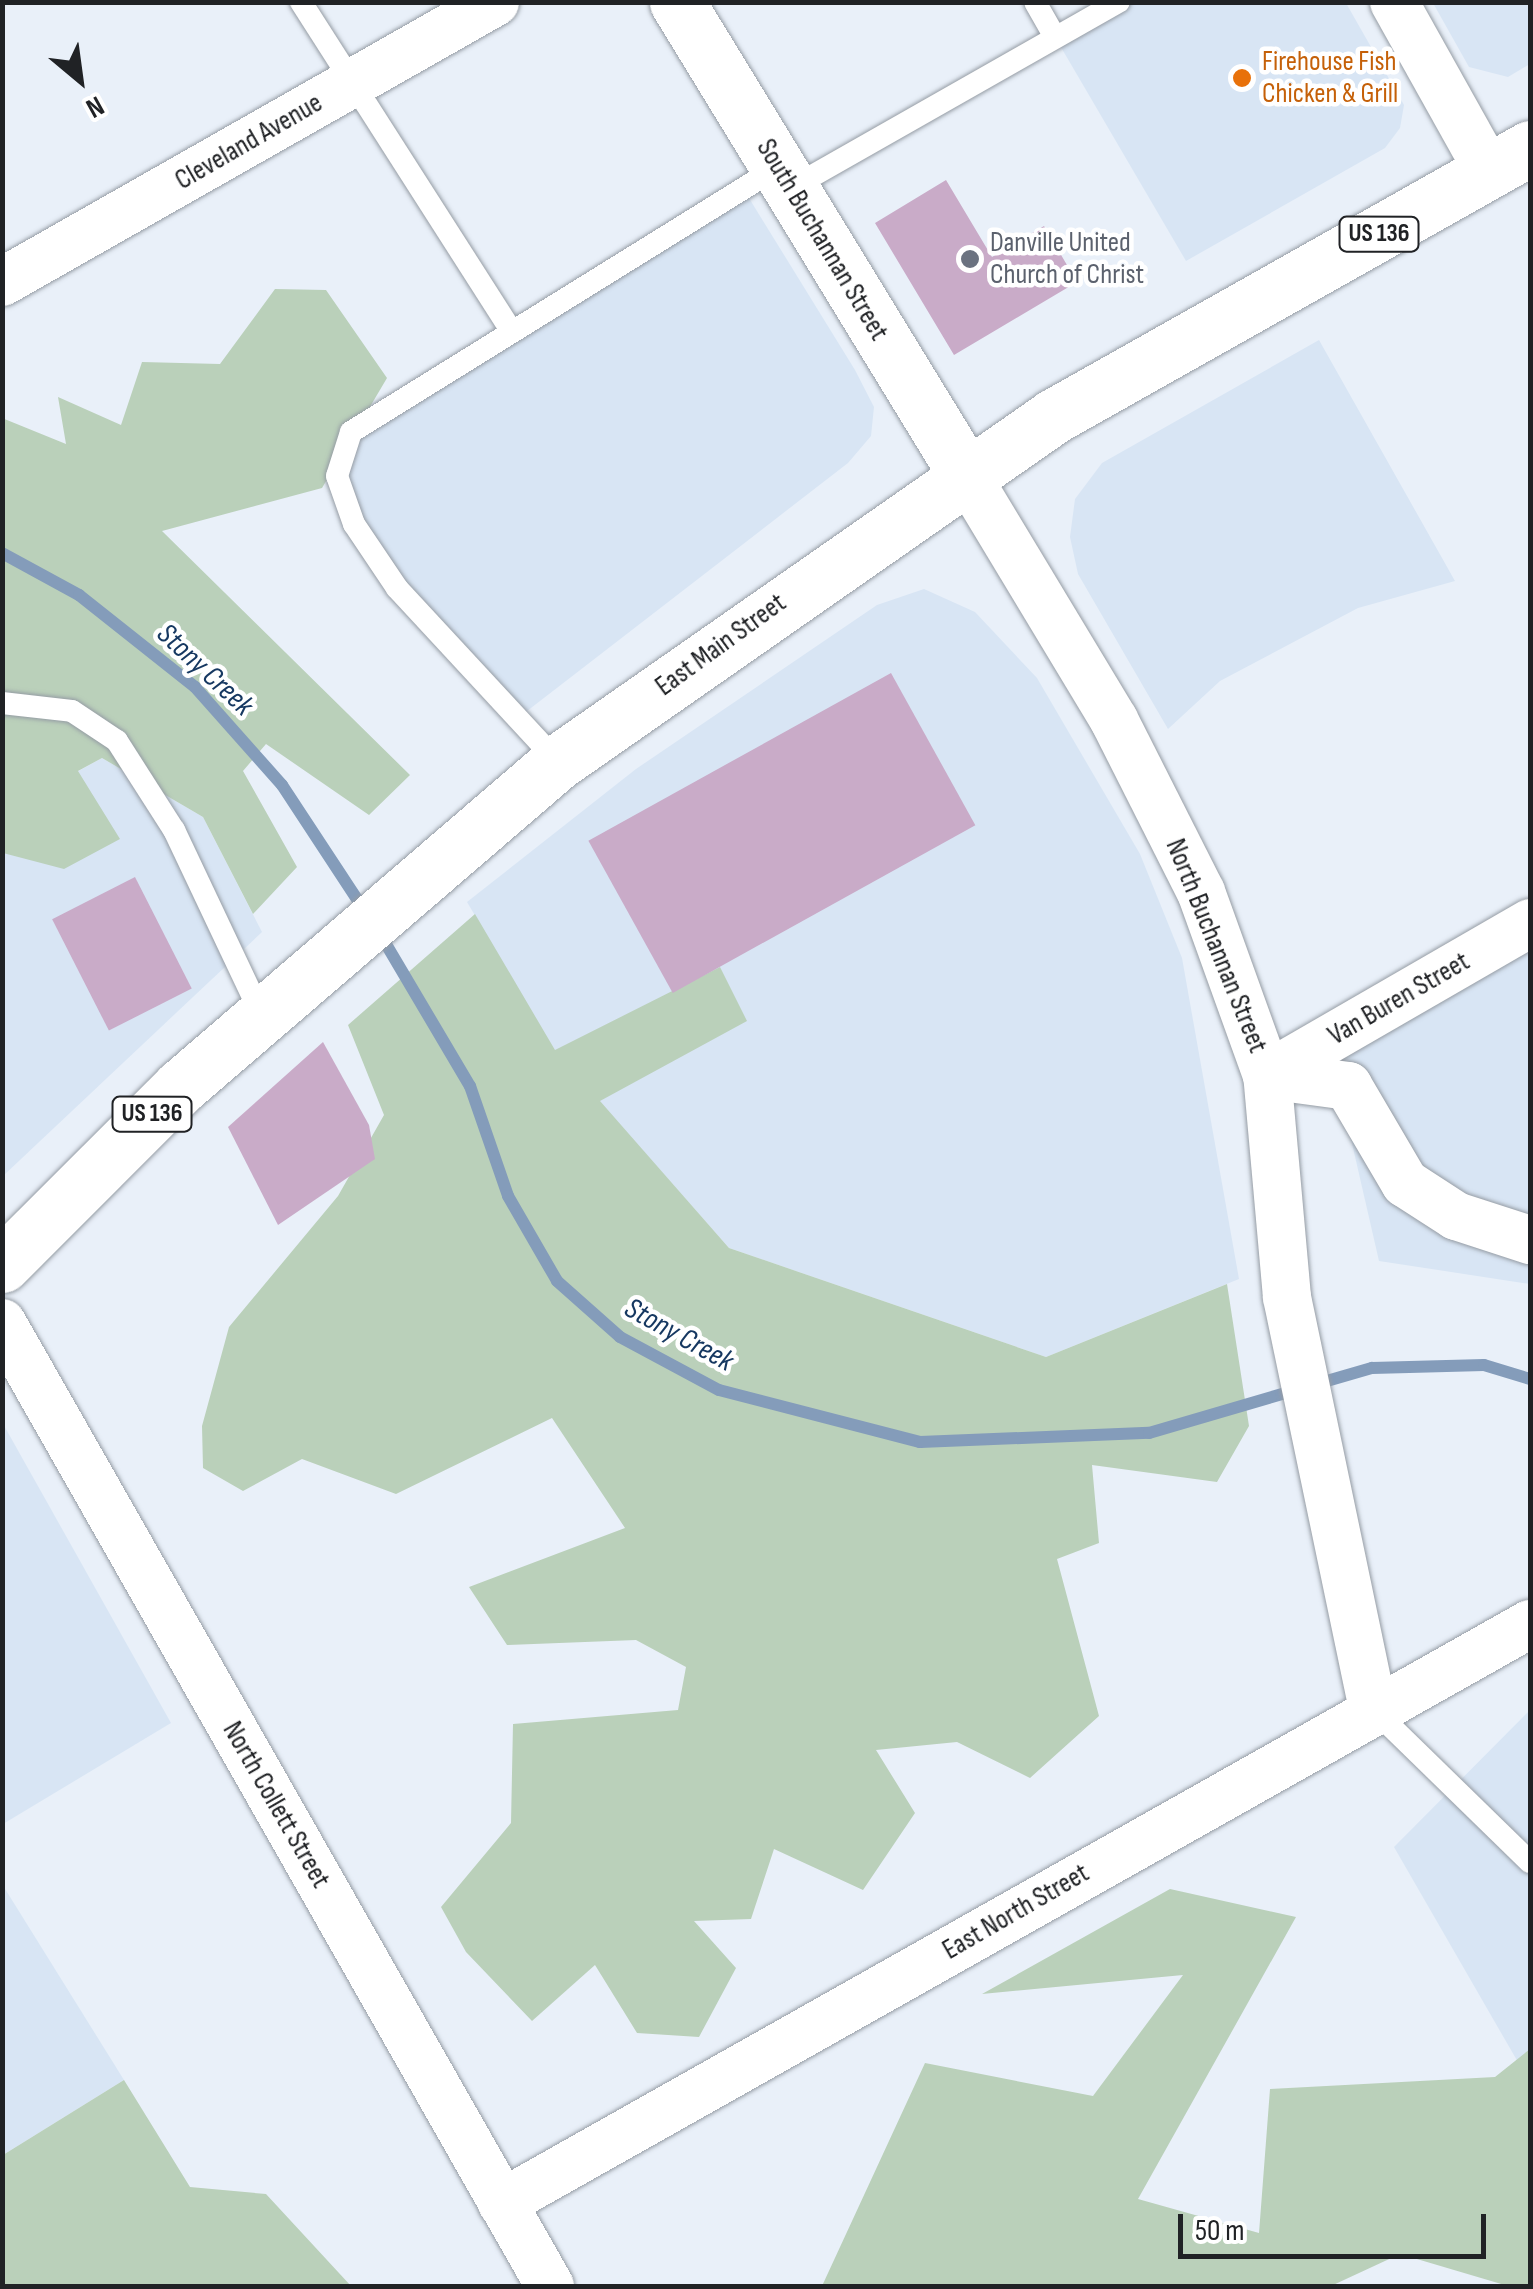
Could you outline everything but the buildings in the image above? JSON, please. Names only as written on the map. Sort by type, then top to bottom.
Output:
[{"type":"main road","name":"South Buchannan Street","points":[[677,2],[968,478]]},
{"type":"main road","name":"East Main Street","points":[[2,1264],[309,970],[558,762],[1054,416],[1510,160]]},
{"type":"street","name":"Cleveland Avenue","points":[[2,282],[496,2]]},
{"type":"street","points":[[1394,2],[1510,160]]},
{"type":"street","name":"North Buchannan Street","points":[[968,478],[1114,720],[1183,858],[1267,1075],[1348,1086],[1405,1182],[1456,1216],[1530,1240]]},
{"type":"street","name":"Van Buren Street","points":[[1267,1075],[1530,923]]},
{"type":"street","points":[[1267,1075],[1287,1298],[1373,1709]]},
{"type":"street","name":"North Collett Street","points":[[2,1323],[550,2286]]},
{"type":"street","name":"East North Street","points":[[502,2204],[1373,1709],[1530,1624]]},
{"type":"lane","points":[[301,2],[356,81],[383,138],[511,330]]},
{"type":"lane","points":[[1034,2],[1055,37]]},
{"type":"lane","points":[[558,762],[398,588],[354,524],[337,476],[351,432],[511,330],[784,178],[1119,2]]},
{"type":"lane","points":[[2,703],[72,711],[117,741],[174,830],[262,1014]]},
{"type":"lane","points":[[1373,1709],[1530,1862]]},
{"type":"shaded area","points":[[1119,3],[1346,3],[1404,105],[1400,128],[1385,148],[1186,261],[1055,37]]},
{"type":"shaded area","points":[[1433,3],[1530,3],[1530,64],[1508,77],[1469,67]]},
{"type":"shaded area","points":[[744,190],[855,370],[874,407],[871,436],[848,463],[518,718],[397,588],[337,476],[351,432]]},
{"type":"shaded area","points":[[1319,340],[1455,581],[1358,608],[1220,681],[1168,729],[1078,574],[1070,537],[1075,499],[1102,463]]},
{"type":"shaded area","points":[[924,589],[975,612],[1037,678],[1140,854],[1182,958],[1239,1279],[1046,1357],[729,1248],[555,1051],[467,902],[636,769],[877,605]]},
{"type":"shaded area","points":[[102,758],[203,817],[262,932],[3,1176],[3,813]]},
{"type":"shaded area","points":[[1530,941],[1530,1284],[1379,1261],[1331,1052]]},
{"type":"shaded area","points":[[2,1422],[171,1723],[3,1824],[2,1824]]},
{"type":"shaded area","points":[[1530,1710],[1530,2083],[1394,1847]]},
{"type":"shaded area","points":[[2,1884],[124,2080],[3,2155],[2,2155]]},
{"type":"green space","points":[[275,289],[326,290],[387,378],[322,488],[162,531],[410,775],[369,815],[266,744],[243,771],[297,867],[253,914],[203,817],[102,758],[78,771],[120,839],[64,869],[3,853],[2,418],[66,444],[58,397],[121,425],[142,362],[220,364]]},
{"type":"green space","points":[[475,914],[555,1050],[720,967],[747,1021],[600,1101],[729,1248],[1046,1357],[1227,1284],[1249,1426],[1217,1482],[1092,1465],[1099,1543],[1057,1559],[1099,1716],[1030,1778],[957,1742],[876,1750],[915,1813],[863,1890],[774,1849],[751,1919],[694,1921],[736,1968],[699,2037],[637,2033],[595,1965],[532,2021],[466,1952],[441,1907],[511,1823],[513,1724],[678,1710],[686,1667],[636,1640],[507,1645],[469,1587],[625,1528],[552,1418],[396,1494],[302,1459],[243,1491],[203,1468],[202,1426],[229,1327],[338,1196],[384,1115],[348,1025]]},
{"type":"green space","points":[[1170,1889],[1296,1917],[1138,2199],[1259,2233],[1270,2089],[1495,2077],[1530,2049],[1530,2285],[1508,2286],[1400,2254],[1331,2286],[822,2286],[925,2063],[1093,2096],[1183,1975],[982,1994]]},
{"type":"green space","points":[[124,2080],[190,2187],[266,2194],[351,2286],[3,2286],[3,2155]]},
{"type":"waterway","name":"Stony Creek","points":[[2,553],[79,595],[195,687],[282,785],[366,913]]},
{"type":"waterway","name":"Stony Creek","points":[[380,934],[470,1086],[508,1196],[557,1281],[620,1337],[719,1390],[920,1442],[1149,1433],[1372,1368],[1484,1365],[1530,1379]]},
{"type":"place","name":"Firehouse Fish Chicken & Grill","points":[[1242,78]]},
{"type":"place","name":"Danville United Church of Christ","points":[[970,259]]}]
